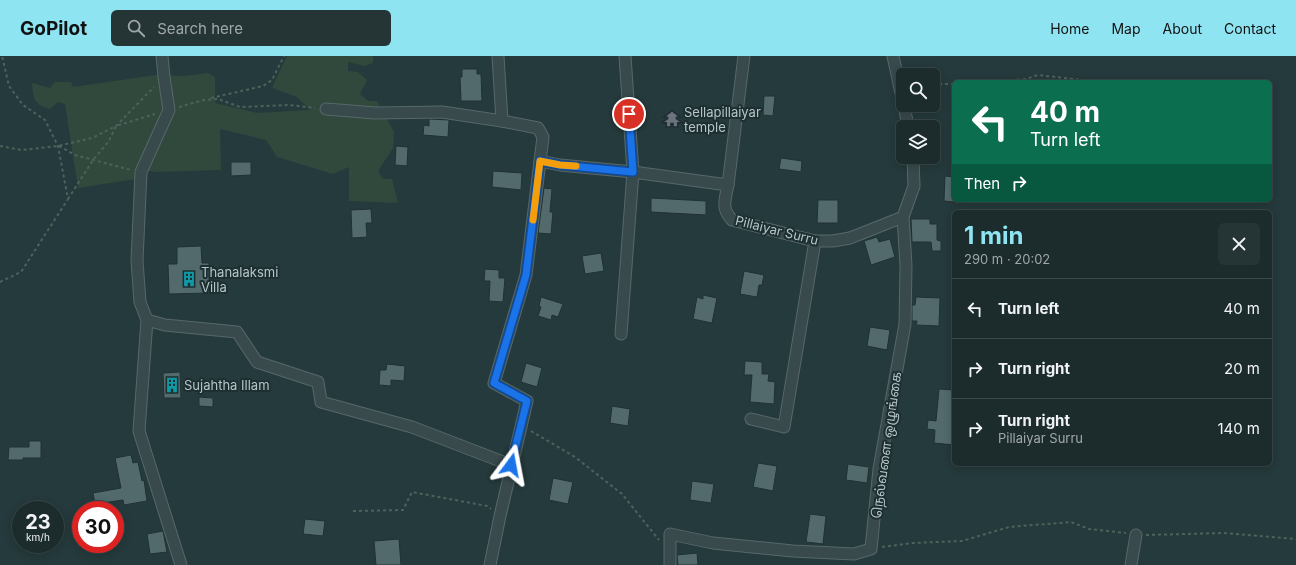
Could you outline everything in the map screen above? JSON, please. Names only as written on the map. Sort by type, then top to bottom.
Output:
[{"type":"street","points":[[162,56],[169,110],[141,172],[137,261],[140,302],[147,320],[139,431],[182,565]]},
{"type":"street","points":[[498,56],[502,121]]},
{"type":"street","points":[[621,334],[633,172],[625,56]]},
{"type":"street","name":"Pillaiyar Surru","points":[[744,56],[728,185],[724,204],[726,213],[732,220],[815,241],[833,241],[850,238],[903,217]]},
{"type":"street","points":[[893,56],[896,70]]},
{"type":"street","points":[[326,109],[375,113],[442,112],[538,128],[543,137],[526,275],[494,383],[527,401],[511,465],[490,565]]},
{"type":"street","points":[[540,161],[560,165],[633,172],[728,185]]},
{"type":"street","name":"நெல்வளை ஒழுங்கை","points":[[871,549],[879,469],[905,324],[906,265],[903,217],[914,186],[914,164]]},
{"type":"street","points":[[751,419],[784,427],[815,241]]},
{"type":"street","points":[[147,320],[165,325],[237,332],[257,362],[318,382],[321,402],[412,427],[511,465]]},
{"type":"street","points":[[670,565],[670,534],[713,543],[793,551],[854,554],[871,549]]},
{"type":"street","points":[[1131,565],[1136,535]]},
{"type":"path","points":[[2,56],[9,86],[23,105],[45,120],[58,146],[68,199]]},
{"type":"path","points":[[0,146],[22,150],[58,146],[92,138],[116,126],[169,110],[263,86],[272,80],[284,56]]},
{"type":"path","points":[[1013,80],[1026,79],[1038,75],[1082,80]]},
{"type":"path","points":[[0,282],[21,272],[93,160],[109,142],[116,126],[164,77]]},
{"type":"path","points":[[940,84],[952,84]]},
{"type":"path","points":[[204,100],[218,99],[240,107],[289,105],[326,109]]},
{"type":"path","points":[[58,146],[75,155],[141,172]]},
{"type":"path","points":[[521,425],[575,457],[622,494],[670,553]]},
{"type":"path","points":[[353,511],[403,510],[412,492],[487,506],[500,516]]},
{"type":"path","points":[[871,549],[913,543],[962,541],[1009,527],[1071,522],[1089,529],[1136,535],[1223,533],[1296,538]]},
{"type":"green space","points":[[287,56],[373,56],[373,63],[365,66],[348,62],[348,71],[358,72],[367,80],[360,94],[368,101],[377,101],[394,132],[393,148],[378,171],[383,179],[392,179],[398,203],[349,201],[349,167],[333,174],[277,157],[266,140],[220,129],[221,170],[149,171],[136,179],[78,188],[65,104],[58,102],[50,109],[38,103],[35,100],[33,93],[32,83],[50,88],[55,82],[71,82],[73,87],[156,75],[184,76],[208,73],[215,77],[215,103],[257,113],[310,110],[297,97],[272,88]]},
{"type":"building","points":[[462,69],[477,69],[477,74],[481,74],[482,101],[461,101],[460,77],[462,77]]},
{"type":"building","points":[[764,96],[775,96],[773,116],[763,115]]},
{"type":"building","points":[[429,119],[449,120],[448,137],[423,135],[424,125],[429,126]]},
{"type":"building","points":[[396,146],[408,147],[407,166],[395,165]]},
{"type":"building","points":[[781,158],[802,161],[801,172],[779,169]]},
{"type":"building","points":[[231,162],[251,162],[251,175],[231,176]]},
{"type":"building","points":[[493,171],[522,173],[521,190],[492,187]]},
{"type":"building","points":[[945,176],[952,177],[952,202],[944,201]]},
{"type":"building","points":[[544,188],[552,189],[550,212],[553,212],[551,234],[538,233]]},
{"type":"building","points":[[651,198],[706,201],[706,215],[651,212]]},
{"type":"building","points":[[818,200],[838,200],[838,223],[817,223]]},
{"type":"building","points":[[371,209],[372,223],[366,223],[367,237],[352,238],[351,210]]},
{"type":"building","points":[[911,219],[930,219],[930,224],[937,224],[937,240],[941,241],[941,251],[932,251],[931,242],[912,242]]},
{"type":"building","points":[[877,237],[879,242],[890,239],[895,257],[871,265],[864,241]]},
{"type":"building","name":"Thanalaksmi Villa","points":[[201,246],[202,263],[209,263],[209,293],[169,294],[168,264],[177,264],[177,247]]},
{"type":"building","points":[[601,253],[604,271],[585,274],[582,256]]},
{"type":"building","points":[[485,269],[499,270],[499,278],[505,278],[503,302],[489,301],[490,281],[484,281]]},
{"type":"building","points":[[744,271],[764,275],[762,285],[759,285],[757,297],[740,294]]},
{"type":"building","points":[[703,295],[717,298],[712,323],[693,319],[697,297],[703,299]]},
{"type":"building","points":[[541,297],[563,304],[558,317],[552,315],[551,320],[538,316],[541,307],[539,306]]},
{"type":"building","points":[[916,297],[940,298],[939,326],[916,325],[917,321],[912,321],[912,305],[915,305]]},
{"type":"building","points":[[870,327],[890,330],[887,350],[867,346]]},
{"type":"building","points":[[745,361],[762,362],[762,374],[769,374],[768,381],[775,382],[774,404],[750,402],[752,375],[744,375]]},
{"type":"building","points":[[526,363],[542,368],[537,387],[521,382]]},
{"type":"building","points":[[387,364],[405,366],[404,381],[391,380],[391,386],[379,385],[380,370],[386,370]]},
{"type":"building","name":"Sujahtha Illam","points":[[180,372],[181,398],[164,398],[163,373]]},
{"type":"building","points":[[939,389],[952,390],[952,445],[934,443],[935,430],[927,429],[928,420],[936,421]]},
{"type":"building","points":[[199,397],[213,398],[213,407],[199,406]]},
{"type":"building","points":[[612,406],[630,409],[628,426],[610,423]]},
{"type":"building","points":[[29,441],[41,441],[41,458],[8,460],[9,447],[29,447]]},
{"type":"building","points":[[131,455],[133,463],[138,462],[142,481],[144,480],[147,501],[124,505],[123,500],[94,501],[93,493],[121,488],[115,458]]},
{"type":"building","points":[[758,463],[777,466],[773,491],[753,487]]},
{"type":"building","points":[[848,464],[869,467],[867,483],[846,480]]},
{"type":"building","points":[[553,478],[573,482],[568,504],[549,500]]},
{"type":"building","points":[[692,481],[714,484],[711,503],[690,500]]},
{"type":"building","points":[[810,514],[826,516],[823,544],[806,542]]},
{"type":"building","points":[[305,519],[325,521],[323,536],[303,534]]},
{"type":"building","points":[[163,531],[167,552],[150,554],[147,534]]},
{"type":"building","points":[[399,539],[401,565],[376,565],[374,541]]},
{"type":"building","points":[[697,553],[698,565],[678,565],[677,555]]},
{"type":"slow traffic","points":[[533,220],[540,161],[560,165],[576,166]]},
{"type":"place","name":"Sellapillaiyar temple","points":[[672,119]]},
{"type":"place","name":"Thanalaksmi Villa","points":[[189,279]]},
{"type":"place","name":"Sujahtha Illam","points":[[172,385]]},
{"type":"route","points":[[511,465],[527,401],[494,383],[526,275],[540,161],[560,165],[633,172],[629,114]]}]
